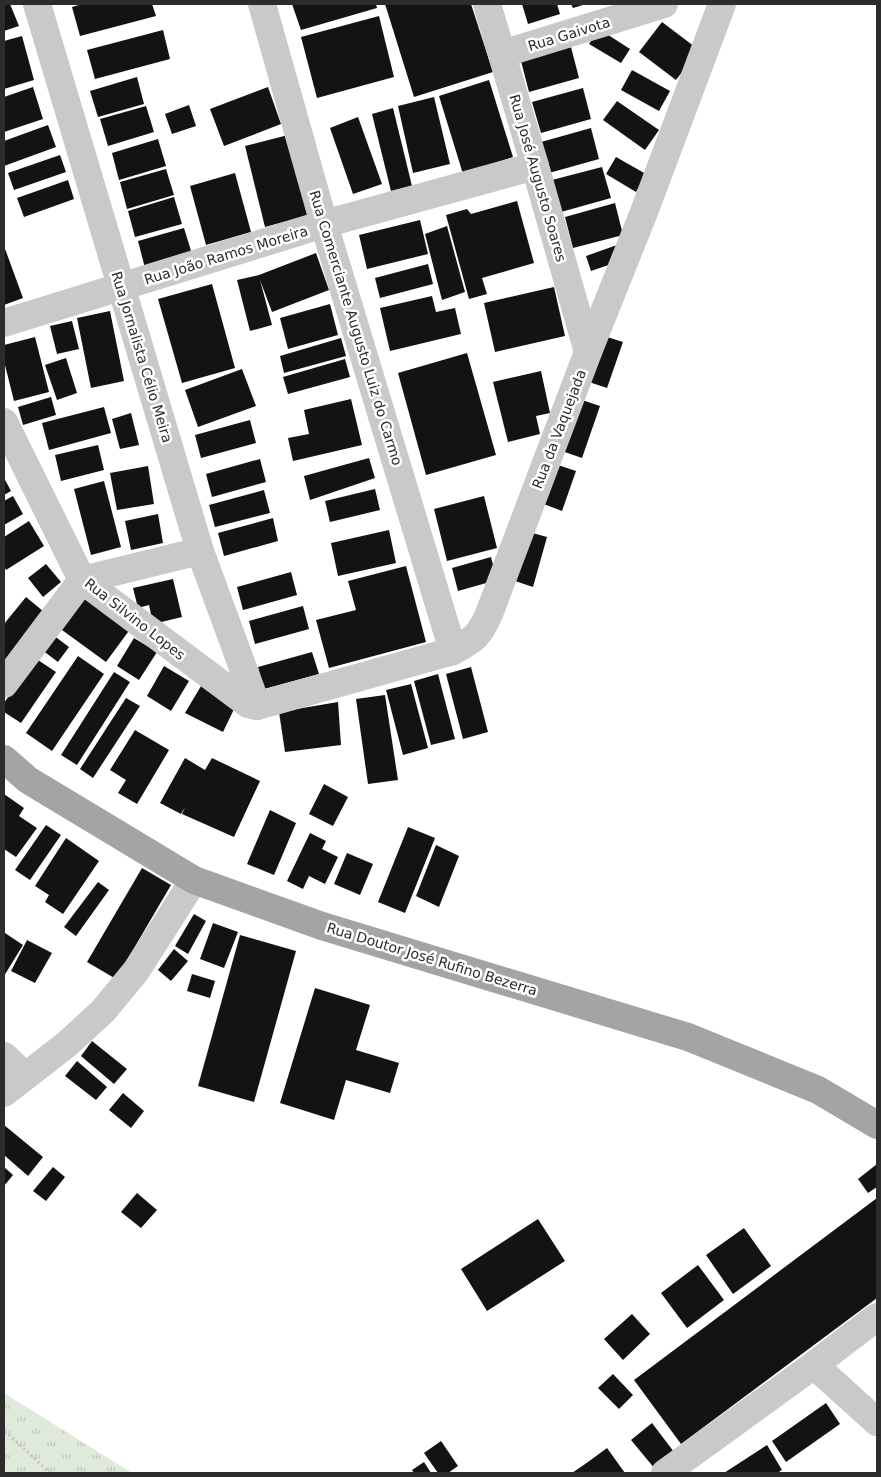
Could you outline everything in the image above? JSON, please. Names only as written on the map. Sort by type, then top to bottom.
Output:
[{"type":"main road","name":"Rua Doutor José Rufino Bezerra","points":[[4,759],[28,780],[194,880],[322,926],[688,1037],[818,1090],[877,1125]]},
{"type":"street","name":"Rua Jornalista Célio Meira","points":[[37,4],[200,552],[257,706]]},
{"type":"street","name":"Rua Comerciante Augusto Luiz do Carmo","points":[[262,4],[324,224],[453,650]]},
{"type":"street","name":"Rua José Augusto Soares","points":[[487,4],[588,352]]},
{"type":"street","name":"Rua Gaivota","points":[[502,54],[664,4]]},
{"type":"street","name":"Rua da Vaquejada","points":[[257,706],[453,650],[472,641],[482,629],[490,614],[588,352],[644,212],[722,4]]},
{"type":"street","name":"Rua João Ramos Moreira","points":[[4,323],[324,224],[535,166]]},
{"type":"street","name":"Rua Silvino Lopes","points":[[4,422],[82,580],[244,702],[257,706]]},
{"type":"street","points":[[4,684],[82,580],[200,552]]},
{"type":"street","points":[[4,1093],[68,1044],[103,1011],[136,971],[194,880]]},
{"type":"street","points":[[4,1056],[25,1076]]},
{"type":"street","points":[[665,1473],[877,1317]]},
{"type":"street","points":[[814,1365],[877,1422]]},
{"type":"path","points":[[4,1432],[50,1473]]},
{"type":"green space","points":[[4,1393],[132,1473],[4,1473]]},
{"type":"building","points":[[4,4],[10,4],[19,26],[4,31]]},
{"type":"building","points":[[82,4],[152,4],[156,16],[80,36],[72,7]]},
{"type":"building","points":[[292,4],[376,4],[377,8],[301,30]]},
{"type":"building","points":[[385,4],[471,4],[493,72],[414,97]]},
{"type":"building","points":[[522,4],[557,4],[560,14],[528,24]]},
{"type":"building","points":[[571,4],[586,4],[573,8]]},
{"type":"building","points":[[379,16],[394,77],[317,98],[301,37]]},
{"type":"building","points":[[662,22],[699,50],[676,80],[639,52]]},
{"type":"building","points":[[599,29],[630,49],[621,63],[589,44]]},
{"type":"building","points":[[163,30],[170,59],[95,79],[87,50]]},
{"type":"building","points":[[22,36],[34,80],[4,89],[4,41]]},
{"type":"building","points":[[571,47],[579,78],[529,92],[521,61]]},
{"type":"building","points":[[632,70],[670,91],[659,111],[621,90]]},
{"type":"building","points":[[137,77],[144,104],[98,117],[90,91]]},
{"type":"building","points":[[489,80],[513,157],[463,174],[439,96]]},
{"type":"building","points":[[33,87],[43,119],[4,132],[4,97]]},
{"type":"building","points":[[268,87],[281,124],[224,146],[210,109]]},
{"type":"building","points":[[583,88],[591,119],[541,133],[532,102]]},
{"type":"building","points":[[434,97],[450,164],[413,173],[398,106]]},
{"type":"building","points":[[617,101],[659,130],[645,150],[603,120]]},
{"type":"building","points":[[189,105],[196,126],[172,134],[165,114]]},
{"type":"building","points":[[146,106],[154,132],[108,146],[100,119]]},
{"type":"building","points":[[393,108],[412,186],[391,191],[372,114]]},
{"type":"building","points":[[358,117],[382,184],[353,194],[330,128]]},
{"type":"building","points":[[48,125],[56,147],[4,166],[4,141]]},
{"type":"building","points":[[591,128],[599,159],[549,173],[541,142]]},
{"type":"building","points":[[288,135],[309,215],[265,227],[245,146]]},
{"type":"building","points":[[158,139],[166,166],[119,180],[112,153]]},
{"type":"building","points":[[60,155],[66,172],[14,190],[8,173]]},
{"type":"building","points":[[616,157],[646,174],[636,192],[606,174]]},
{"type":"building","points":[[602,167],[611,198],[561,212],[552,180]]},
{"type":"building","points":[[166,169],[174,195],[127,209],[120,182]]},
{"type":"building","points":[[235,173],[251,232],[206,245],[190,186]]},
{"type":"building","points":[[68,180],[74,199],[24,217],[17,198]]},
{"type":"building","points":[[174,197],[182,224],[135,237],[128,211]]},
{"type":"building","points":[[517,201],[534,263],[482,278],[487,294],[469,299],[446,215],[467,209],[471,214]]},
{"type":"building","points":[[615,203],[623,235],[573,248],[565,217]]},
{"type":"building","points":[[420,220],[428,254],[367,269],[359,235]]},
{"type":"building","points":[[447,226],[465,292],[442,300],[425,234]]},
{"type":"building","points":[[184,228],[192,254],[145,268],[138,241]]},
{"type":"building","points":[[617,245],[623,260],[591,271],[586,256]]},
{"type":"building","points":[[4,246],[23,298],[4,305]]},
{"type":"building","points":[[316,253],[329,290],[272,312],[260,280],[272,325],[250,331],[237,280],[259,275]]},
{"type":"building","points":[[428,264],[433,284],[380,298],[375,278]]},
{"type":"building","points":[[212,284],[235,368],[182,383],[158,299]]},
{"type":"building","points":[[554,287],[565,336],[495,352],[484,303]]},
{"type":"building","points":[[432,296],[436,312],[455,308],[461,334],[390,351],[380,308]]},
{"type":"building","points":[[330,304],[338,335],[288,349],[280,318]]},
{"type":"building","points":[[110,311],[124,381],[91,388],[77,318]]},
{"type":"building","points":[[72,321],[79,349],[57,354],[50,326]]},
{"type":"building","points":[[601,335],[623,342],[607,388],[586,381]]},
{"type":"building","points":[[35,337],[49,392],[14,401],[4,361],[4,345]]},
{"type":"building","points":[[341,338],[346,356],[284,373],[280,356]]},
{"type":"building","points":[[467,353],[496,455],[426,475],[398,373]]},
{"type":"building","points":[[66,358],[77,393],[57,400],[45,365]]},
{"type":"building","points":[[345,359],[350,377],[288,394],[283,377]]},
{"type":"building","points":[[242,369],[256,406],[198,427],[185,390]]},
{"type":"building","points":[[541,371],[550,413],[536,416],[540,434],[508,442],[493,382]]},
{"type":"building","points":[[51,397],[56,415],[23,425],[18,407]]},
{"type":"building","points":[[576,398],[600,406],[582,458],[559,450]]},
{"type":"building","points":[[351,399],[362,445],[293,461],[288,438],[309,434],[304,410]]},
{"type":"building","points":[[104,407],[111,433],[49,450],[42,423]]},
{"type":"building","points":[[131,413],[139,445],[120,449],[112,419]]},
{"type":"building","points":[[250,420],[256,443],[201,458],[195,435]]},
{"type":"building","points":[[98,445],[104,470],[61,481],[55,455]]},
{"type":"building","points":[[369,458],[375,478],[310,500],[304,476]]},
{"type":"building","points":[[260,459],[266,482],[212,497],[206,474]]},
{"type":"building","points":[[555,464],[576,471],[562,511],[541,503]]},
{"type":"building","points":[[148,466],[154,504],[117,510],[110,473]]},
{"type":"building","points":[[4,478],[11,491],[4,495]]},
{"type":"building","points":[[104,481],[121,547],[91,555],[74,489]]},
{"type":"building","points":[[375,489],[380,510],[330,522],[325,501]]},
{"type":"building","points":[[264,490],[270,513],[215,527],[209,505]]},
{"type":"building","points":[[13,496],[23,514],[4,525],[4,501]]},
{"type":"building","points":[[484,496],[497,548],[447,561],[434,509]]},
{"type":"building","points":[[158,514],[163,543],[131,550],[125,521]]},
{"type":"building","points":[[273,518],[278,541],[224,556],[218,533]]},
{"type":"building","points":[[29,521],[44,546],[6,570],[4,566],[4,537]]},
{"type":"building","points":[[389,530],[396,563],[338,576],[331,543]]},
{"type":"building","points":[[529,532],[547,537],[533,587],[515,581]]},
{"type":"building","points":[[491,557],[497,580],[458,591],[452,568]]},
{"type":"building","points":[[46,564],[61,582],[43,597],[28,578]]},
{"type":"building","points":[[406,566],[426,642],[329,668],[316,620],[356,610],[348,581]]},
{"type":"building","points":[[291,572],[297,595],[243,610],[237,587]]},
{"type":"building","points":[[173,579],[182,617],[153,624],[149,605],[138,608],[133,588]]},
{"type":"building","points":[[87,596],[131,628],[106,662],[62,630]]},
{"type":"building","points":[[26,597],[49,616],[4,672],[4,624]]},
{"type":"building","points":[[303,606],[309,629],[255,644],[249,621]]},
{"type":"building","points":[[53,635],[69,647],[58,662],[42,650]]},
{"type":"building","points":[[134,638],[157,652],[139,680],[117,666]]},
{"type":"building","points":[[312,652],[319,674],[264,689],[258,667]]},
{"type":"building","points":[[78,656],[104,674],[52,751],[26,733]]},
{"type":"building","points":[[35,658],[56,672],[21,723],[4,712],[4,703]]},
{"type":"building","points":[[164,666],[189,681],[171,711],[147,696]]},
{"type":"building","points":[[471,667],[488,732],[463,739],[446,674]]},
{"type":"building","points":[[114,672],[130,682],[77,765],[61,755]]},
{"type":"building","points":[[438,674],[455,739],[431,745],[414,681]]},
{"type":"building","points":[[411,684],[428,748],[403,755],[386,690]]},
{"type":"building","points":[[201,686],[235,707],[223,732],[185,713]]},
{"type":"building","points":[[385,695],[398,780],[368,784],[356,699]]},
{"type":"building","points":[[126,698],[140,706],[93,778],[80,769]]},
{"type":"building","points":[[338,702],[341,745],[285,752],[279,712]]},
{"type":"building","points":[[135,730],[169,750],[137,804],[118,793],[126,780],[110,770]]},
{"type":"building","points":[[185,758],[205,770],[212,758],[260,781],[234,837],[182,814],[185,807],[181,814],[160,803]]},
{"type":"building","points":[[324,784],[348,797],[333,826],[309,814]]},
{"type":"building","points":[[4,794],[24,808],[19,816],[37,828],[16,857],[4,849]]},
{"type":"building","points":[[270,810],[296,823],[274,875],[247,864]]},
{"type":"building","points":[[46,825],[61,835],[30,880],[15,870]]},
{"type":"building","points":[[408,827],[435,838],[405,913],[378,902]]},
{"type":"building","points":[[310,833],[326,841],[322,849],[338,857],[325,884],[309,876],[303,889],[287,881]]},
{"type":"building","points":[[66,838],[99,861],[63,914],[45,902],[49,895],[35,886]]},
{"type":"building","points":[[436,845],[459,856],[439,907],[416,896]]},
{"type":"building","points":[[347,853],[373,864],[360,895],[334,884]]},
{"type":"building","points":[[142,868],[171,885],[116,979],[87,962]]},
{"type":"building","points":[[98,882],[109,890],[76,936],[64,927]]},
{"type":"building","points":[[194,914],[206,921],[188,954],[175,946]]},
{"type":"building","points":[[213,923],[238,932],[224,968],[200,959]]},
{"type":"building","points":[[5,933],[23,945],[4,976],[4,935]]},
{"type":"building","points":[[240,935],[296,951],[254,1102],[198,1086]]},
{"type":"building","points":[[27,940],[52,953],[35,983],[11,971]]},
{"type":"building","points":[[174,949],[188,961],[171,981],[158,970]]},
{"type":"building","points":[[192,974],[215,981],[210,998],[187,991]]},
{"type":"building","points":[[315,988],[370,1005],[356,1050],[399,1063],[390,1093],[346,1080],[334,1120],[280,1103]]},
{"type":"building","points":[[92,1041],[127,1069],[114,1084],[81,1056]]},
{"type":"building","points":[[77,1061],[107,1087],[96,1100],[65,1076]]},
{"type":"building","points":[[123,1093],[144,1111],[131,1128],[109,1110]]},
{"type":"building","points":[[4,1125],[43,1157],[28,1176],[4,1155]]},
{"type":"building","points":[[877,1164],[877,1187],[868,1193],[858,1179]]},
{"type":"building","points":[[4,1167],[13,1175],[4,1186]]},
{"type":"building","points":[[53,1167],[65,1177],[46,1201],[33,1191]]},
{"type":"building","points":[[137,1193],[157,1210],[141,1228],[121,1212]]},
{"type":"building","points":[[877,1198],[877,1298],[681,1444],[634,1380]]},
{"type":"building","points":[[538,1219],[565,1261],[487,1311],[461,1269]]},
{"type":"building","points":[[744,1228],[771,1266],[733,1294],[706,1255]]},
{"type":"building","points":[[698,1265],[724,1300],[687,1328],[661,1293]]},
{"type":"building","points":[[632,1314],[650,1334],[623,1360],[604,1339]]},
{"type":"building","points":[[613,1374],[633,1395],[619,1409],[598,1388]]},
{"type":"building","points":[[826,1403],[840,1424],[786,1462],[772,1441]]},
{"type":"building","points":[[652,1423],[674,1452],[655,1469],[631,1440]]},
{"type":"building","points":[[441,1441],[458,1466],[448,1473],[438,1473],[424,1453]]},
{"type":"building","points":[[767,1445],[782,1470],[777,1473],[724,1473]]},
{"type":"building","points":[[607,1448],[625,1473],[572,1473],[588,1462]]},
{"type":"building","points":[[424,1462],[431,1473],[414,1473],[412,1470]]}]
